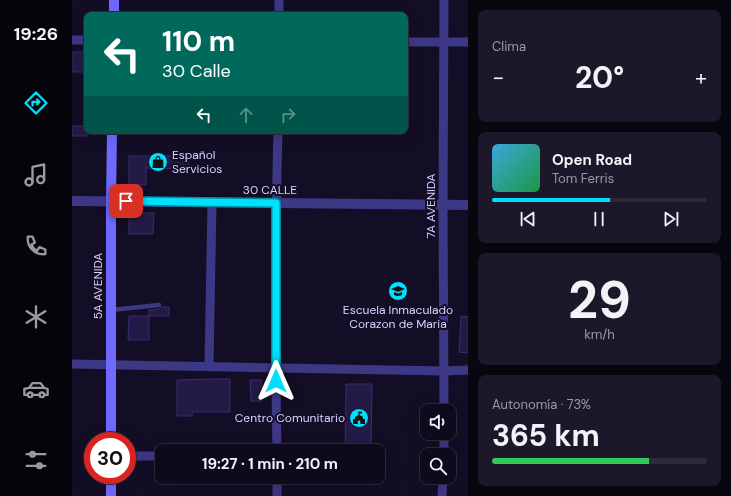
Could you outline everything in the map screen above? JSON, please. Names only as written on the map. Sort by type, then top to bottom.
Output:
[{"type":"main road","points":[[114,0],[114,12]]},
{"type":"main road","name":"5A AVENIDA","points":[[111,432],[112,134]]},
{"type":"main road","points":[[111,484],[112,496]]},
{"type":"street","points":[[278,0],[279,12]]},
{"type":"street","name":"7A AVENIDA","points":[[444,0],[442,204],[444,404]]},
{"type":"street","points":[[72,40],[84,40]]},
{"type":"street","points":[[408,42],[468,42]]},
{"type":"street","points":[[276,444],[276,203],[278,134]]},
{"type":"street","name":"30 CALLE","points":[[72,201],[468,205]]},
{"type":"street","points":[[209,366],[212,202]]},
{"type":"street","points":[[72,364],[444,371],[468,370]]},
{"type":"street","points":[[136,456],[155,456]]},
{"type":"street","points":[[277,484],[277,496]]},
{"type":"street","points":[[442,496],[443,484]]},
{"type":"lane","points":[[111,310],[159,305]]},
{"type":"building","points":[[73,52],[84,52],[84,72],[73,72]]},
{"type":"building","points":[[72,126],[84,126],[84,134],[87,134],[87,136],[72,136]]},
{"type":"building","name":"Español Servicios","points":[[129,156],[188,156],[188,169],[146,168],[146,185],[129,184]]},
{"type":"building","points":[[129,213],[154,213],[153,234],[129,234]]},
{"type":"building","points":[[162,307],[169,307],[169,316],[149,316],[149,310],[159,309]]},
{"type":"building","points":[[129,316],[149,316],[149,340],[128,340]]},
{"type":"building","points":[[461,316],[468,317],[468,353],[459,352]]},
{"type":"building","points":[[230,379],[230,412],[192,412],[192,416],[177,416],[177,380]]},
{"type":"building","points":[[250,380],[262,380],[262,401],[251,401]]},
{"type":"building","name":"Centro Comunitario","points":[[346,384],[372,384],[371,444],[345,444]]},
{"type":"place","name":"Español Servicios","points":[[158,162]]},
{"type":"place","name":"Escuela Inmaculado Corazon de Maria","points":[[398,291]]},
{"type":"place","name":"Centro Comunitario","points":[[359,418]]},
{"type":"route","points":[[126,201],[276,203],[276,381]]}]
